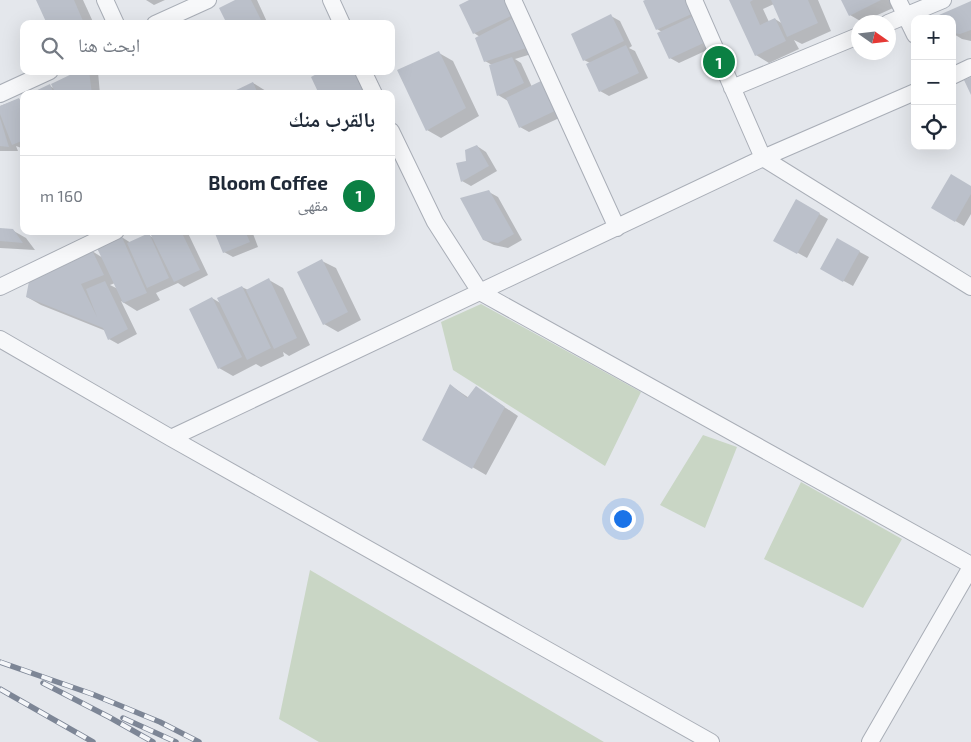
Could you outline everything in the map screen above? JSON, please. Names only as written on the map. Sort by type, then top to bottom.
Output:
[{"type":"street","points":[[105,0],[114,20]]},
{"type":"street","points":[[164,20],[208,0]]},
{"type":"street","points":[[331,0],[340,20]]},
{"type":"street","points":[[513,0],[617,228]]},
{"type":"street","points":[[694,0],[763,158],[971,287]]},
{"type":"street","points":[[898,0],[911,27]]},
{"type":"street","points":[[896,20],[943,0]]},
{"type":"street","points":[[732,88],[851,39]]},
{"type":"street","points":[[956,74],[971,67]]},
{"type":"street","points":[[0,94],[41,75]]},
{"type":"street","points":[[366,75],[372,90]]},
{"type":"street","points":[[171,438],[763,158],[911,94]]},
{"type":"street","points":[[395,139],[436,222],[480,292],[971,566],[870,742]]},
{"type":"street","points":[[0,287],[108,235]]},
{"type":"street","points":[[0,340],[712,742]]},
{"type":"green space","points":[[481,304],[641,392],[605,466],[453,370],[441,322]]},
{"type":"green space","points":[[703,435],[737,447],[705,528],[660,505]]},
{"type":"green space","points":[[801,482],[902,539],[863,608],[764,559]]},
{"type":"green space","points":[[310,570],[604,742],[319,742],[279,719]]},
{"type":"building","points":[[36,0],[74,0],[83,20],[45,20]]},
{"type":"building","points":[[235,0],[251,0],[261,20],[225,20],[219,8]]},
{"type":"building","points":[[469,0],[506,0],[513,15],[473,34],[459,5]]},
{"type":"building","points":[[690,0],[696,12],[656,30],[643,1]]},
{"type":"building","points":[[729,0],[753,0],[750,2],[760,25],[775,18],[786,41],[755,56]]},
{"type":"building","points":[[771,0],[808,0],[818,23],[787,37]]},
{"type":"building","points":[[841,0],[881,0],[851,15],[849,16]]},
{"type":"building","points":[[971,1],[971,30],[956,34],[956,15],[939,15]]},
{"type":"building","points":[[611,14],[624,41],[583,61],[571,34]]},
{"type":"building","points":[[696,15],[708,41],[669,59],[657,33]]},
{"type":"building","points":[[515,17],[529,47],[484,62],[475,38]]},
{"type":"building","points":[[626,45],[639,73],[599,92],[586,64]]},
{"type":"building","points":[[439,51],[466,108],[426,131],[397,70]]},
{"type":"building","points":[[512,57],[524,83],[497,96],[489,65]]},
{"type":"building","points":[[70,75],[90,75],[91,90],[54,90],[51,84]]},
{"type":"building","points":[[315,75],[359,75],[365,88],[361,90],[317,90],[311,77]]},
{"type":"building","points":[[971,77],[971,95],[964,80]]},
{"type":"building","points":[[545,79],[559,109],[519,128],[506,98]]},
{"type":"building","points":[[253,82],[256,90],[236,90]]},
{"type":"building","points":[[50,84],[52,90],[37,90]]},
{"type":"building","points":[[19,98],[20,142],[12,145],[0,114],[0,106]]},
{"type":"building","points":[[0,118],[9,147],[0,146]]},
{"type":"building","points":[[477,145],[489,166],[461,182],[456,163],[466,161],[465,150]]},
{"type":"building","points":[[951,174],[971,186],[971,194],[955,222],[931,208]]},
{"type":"building","points":[[489,190],[514,234],[498,243],[483,240],[460,198]]},
{"type":"building","points":[[796,199],[820,213],[797,254],[773,241]]},
{"type":"building","points":[[0,228],[13,229],[23,243],[0,241]]},
{"type":"building","points":[[121,235],[147,293],[123,303],[96,246]]},
{"type":"building","points":[[145,235],[150,235],[169,278],[147,288],[127,243]]},
{"type":"building","points":[[151,235],[183,235],[200,270],[174,282]]},
{"type":"building","points":[[216,235],[247,235],[250,242],[223,253]]},
{"type":"building","points":[[837,238],[860,251],[843,282],[820,269]]},
{"type":"building","points":[[92,250],[104,275],[81,284],[97,317],[86,289],[105,281],[128,329],[108,340],[103,328],[26,297],[30,276]]},
{"type":"building","points":[[322,259],[348,312],[323,325],[297,272]]},
{"type":"building","points":[[269,278],[297,338],[274,349],[246,290]]},
{"type":"building","points":[[242,286],[271,348],[247,360],[217,298]]},
{"type":"building","points":[[212,297],[242,357],[218,369],[189,309]]},
{"type":"building","points":[[450,384],[467,398],[476,386],[505,407],[472,469],[422,440]]},
{"type":"railway","points":[[0,662],[92,694],[160,722],[199,742]]},
{"type":"railway","points":[[43,683],[153,742]]},
{"type":"railway","points":[[0,689],[93,742]]},
{"type":"railway","points":[[123,718],[176,742]]},
{"type":"place","name":"Bloom Coffee","points":[[719,62]]}]
